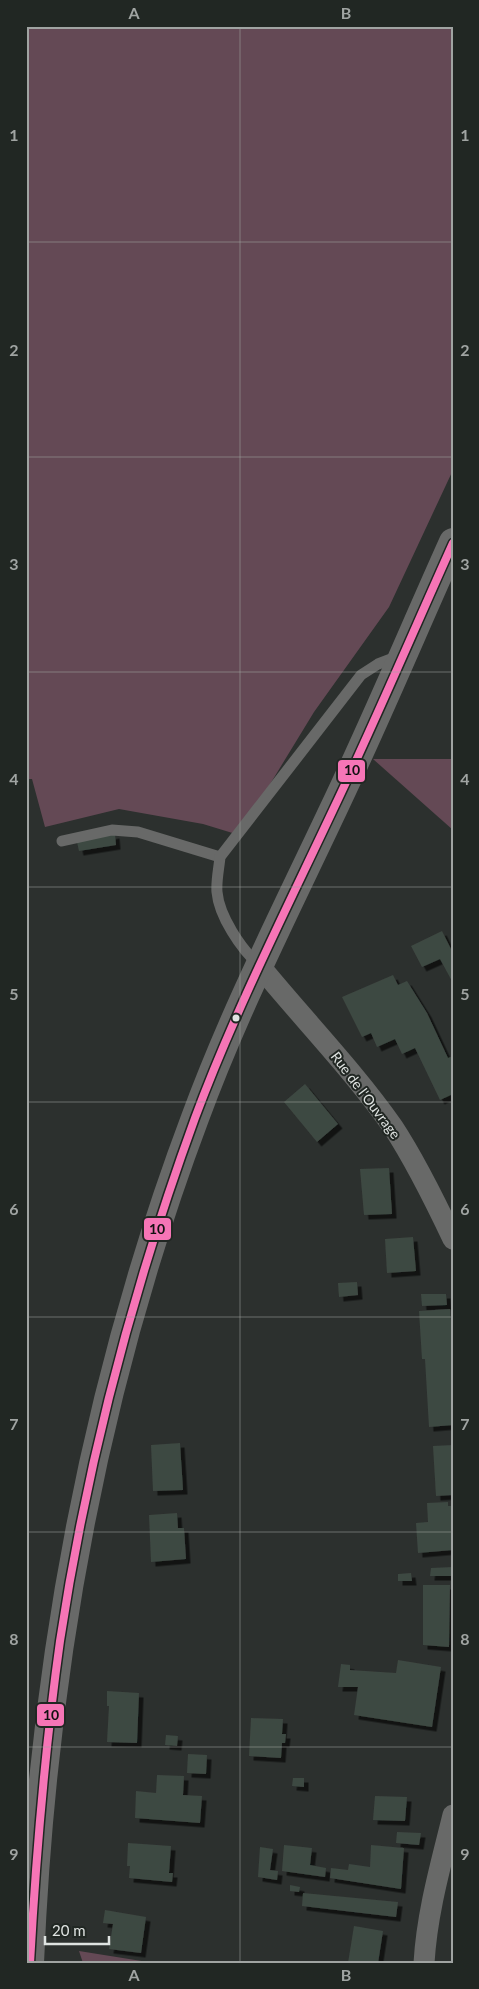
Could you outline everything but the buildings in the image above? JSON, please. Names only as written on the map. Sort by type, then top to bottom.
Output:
[{"type":"street","points":[[30,1963],[33,1890],[54,1684],[67,1590],[103,1416],[129,1318],[170,1186],[195,1117],[259,965],[335,807],[453,542]]},
{"type":"street","name":"Rue de l'Ouvrage","points":[[259,965],[351,1073],[394,1128],[439,1209],[453,1239]]},
{"type":"street","points":[[424,1963],[437,1875],[453,1815]]},
{"type":"lane","points":[[259,965],[250,958],[228,926],[217,892],[220,857],[361,675],[378,664],[403,654]]},
{"type":"lane","points":[[62,841],[112,830],[138,832],[220,857]]},
{"type":"shaded area","points":[[26,26],[453,26],[453,470],[389,607],[314,712],[239,835],[203,824],[119,809],[45,827],[32,779],[26,779]]},
{"type":"shaded area","points":[[373,759],[453,759],[453,830]]},
{"type":"shaded area","points":[[79,1951],[154,1963],[83,1963]]},
{"type":"transit line","name":"10","points":[[30,1963],[42,1802],[60,1641],[71,1574],[98,1442],[132,1311],[195,1118],[226,1040],[364,744],[453,543]]}]
